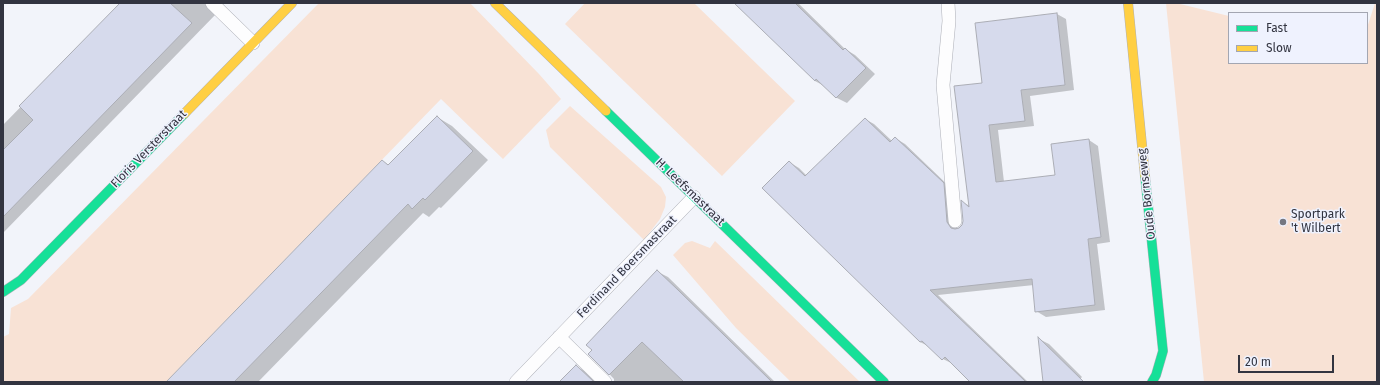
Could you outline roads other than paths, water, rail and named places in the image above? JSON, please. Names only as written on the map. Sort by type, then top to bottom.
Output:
[{"type":"street","name":"Floris Versterstraat","points":[[3,292],[21,280],[292,3]]},
{"type":"street","name":"H. Leefsmastraat","points":[[496,3],[884,382]]},
{"type":"street","name":"Oude Bornseweg","points":[[1128,3],[1163,351],[1156,375],[1152,382]]},
{"type":"lane","points":[[212,3],[253,43]]},
{"type":"lane","points":[[948,3],[949,21],[943,85],[955,221]]},
{"type":"lane","name":"Ferdinand Boersmastraat","points":[[516,382],[694,197]]},
{"type":"lane","points":[[559,337],[606,382]]},
{"type":"place","name":"Sportpark 't Wilbert","points":[[1283,222]]}]
